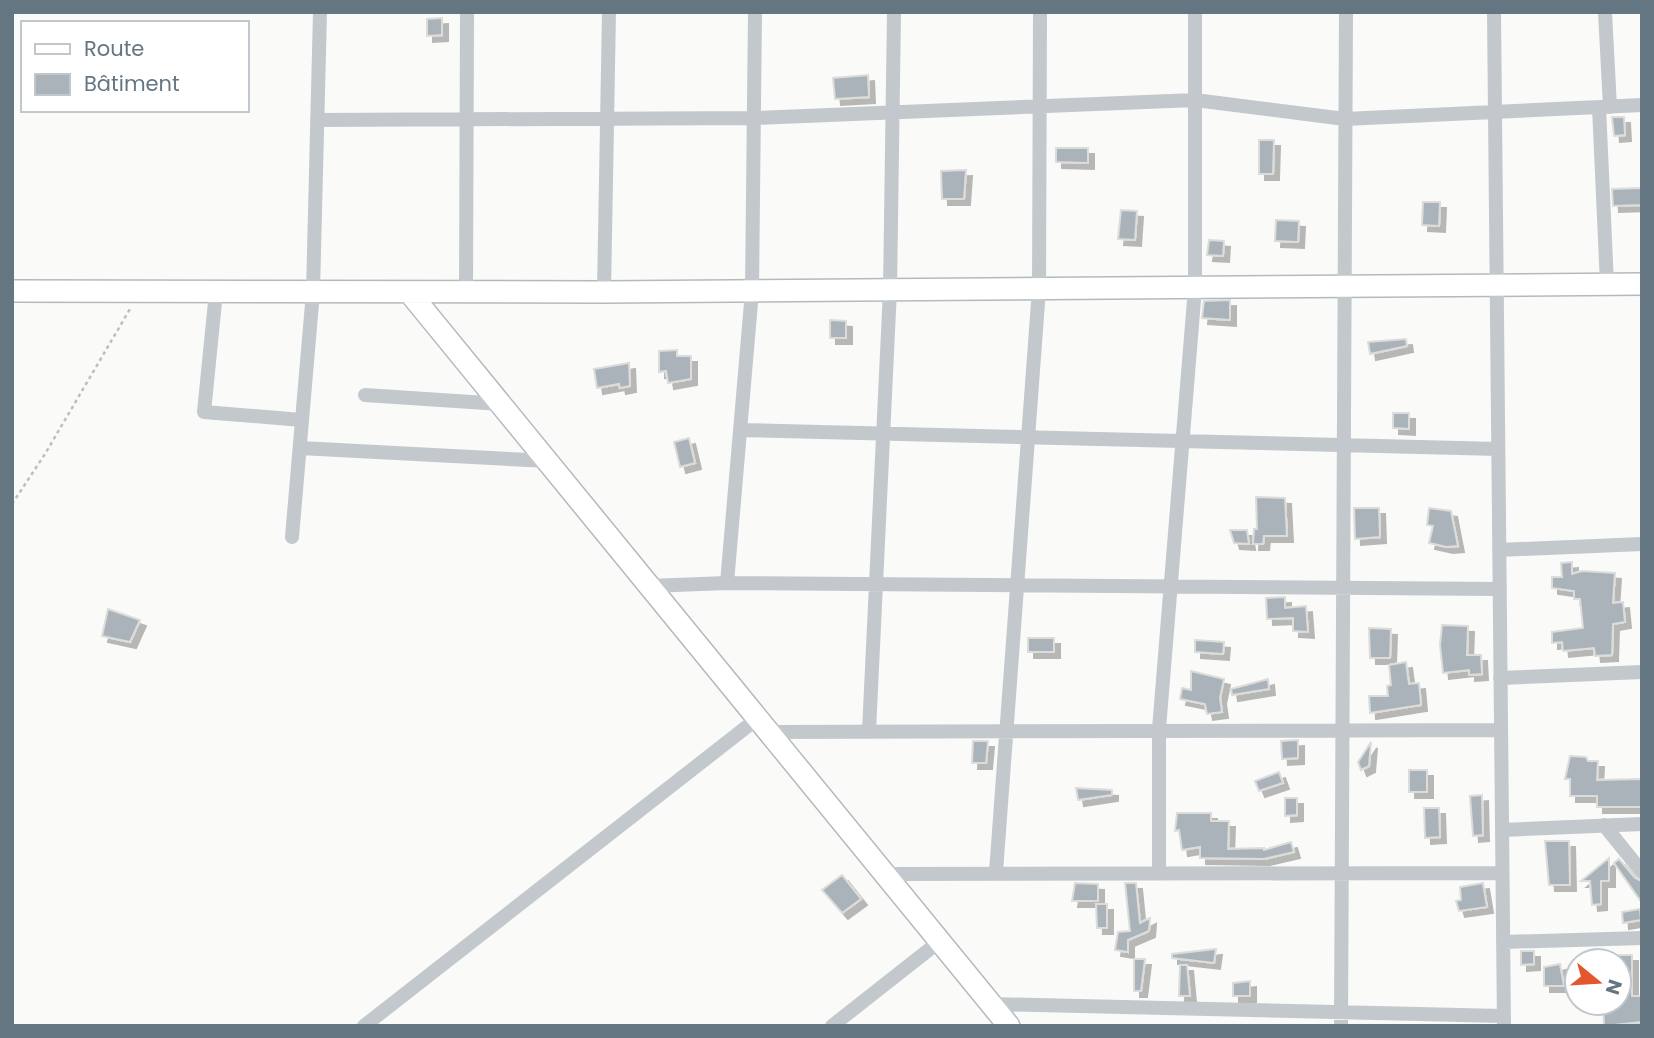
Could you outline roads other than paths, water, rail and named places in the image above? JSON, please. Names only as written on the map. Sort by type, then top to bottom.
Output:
[{"type":"street","points":[[292,537],[313,292],[320,12]]},
{"type":"street","points":[[466,292],[467,12]]},
{"type":"street","points":[[604,292],[608,12]]},
{"type":"street","points":[[727,583],[752,291],[755,12]]},
{"type":"street","points":[[869,731],[890,290],[894,12]]},
{"type":"street","points":[[996,872],[1039,289],[1040,12]]},
{"type":"street","points":[[1158,872],[1159,729],[1195,288],[1195,12]]},
{"type":"street","points":[[1341,1019],[1346,12]]},
{"type":"street","points":[[991,1004],[1341,1019],[1504,1021],[1494,12]]},
{"type":"street","points":[[1605,12],[1607,284]]},
{"type":"street","points":[[317,120],[754,118],[1195,100],[1345,119],[1642,105]]},
{"type":"street","points":[[12,291],[604,292],[1642,284]]},
{"type":"street","points":[[216,292],[204,412],[302,420]]},
{"type":"street","points":[[409,292],[1009,1026]]},
{"type":"street","points":[[365,395],[501,404]]},
{"type":"street","points":[[740,430],[1498,449]]},
{"type":"street","points":[[300,448],[548,461]]},
{"type":"street","points":[[1499,550],[1642,544]]},
{"type":"street","points":[[649,586],[727,583],[1500,589]]},
{"type":"street","points":[[1500,678],[1642,672]]},
{"type":"street","points":[[364,1026],[763,725],[869,731],[1501,730]]},
{"type":"street","points":[[1502,830],[1642,824]]},
{"type":"street","points":[[1604,825],[1642,872]]},
{"type":"street","points":[[885,874],[1502,873]]},
{"type":"street","points":[[1503,942],[1642,938]]},
{"type":"street","points":[[832,1026],[940,942]]}]
